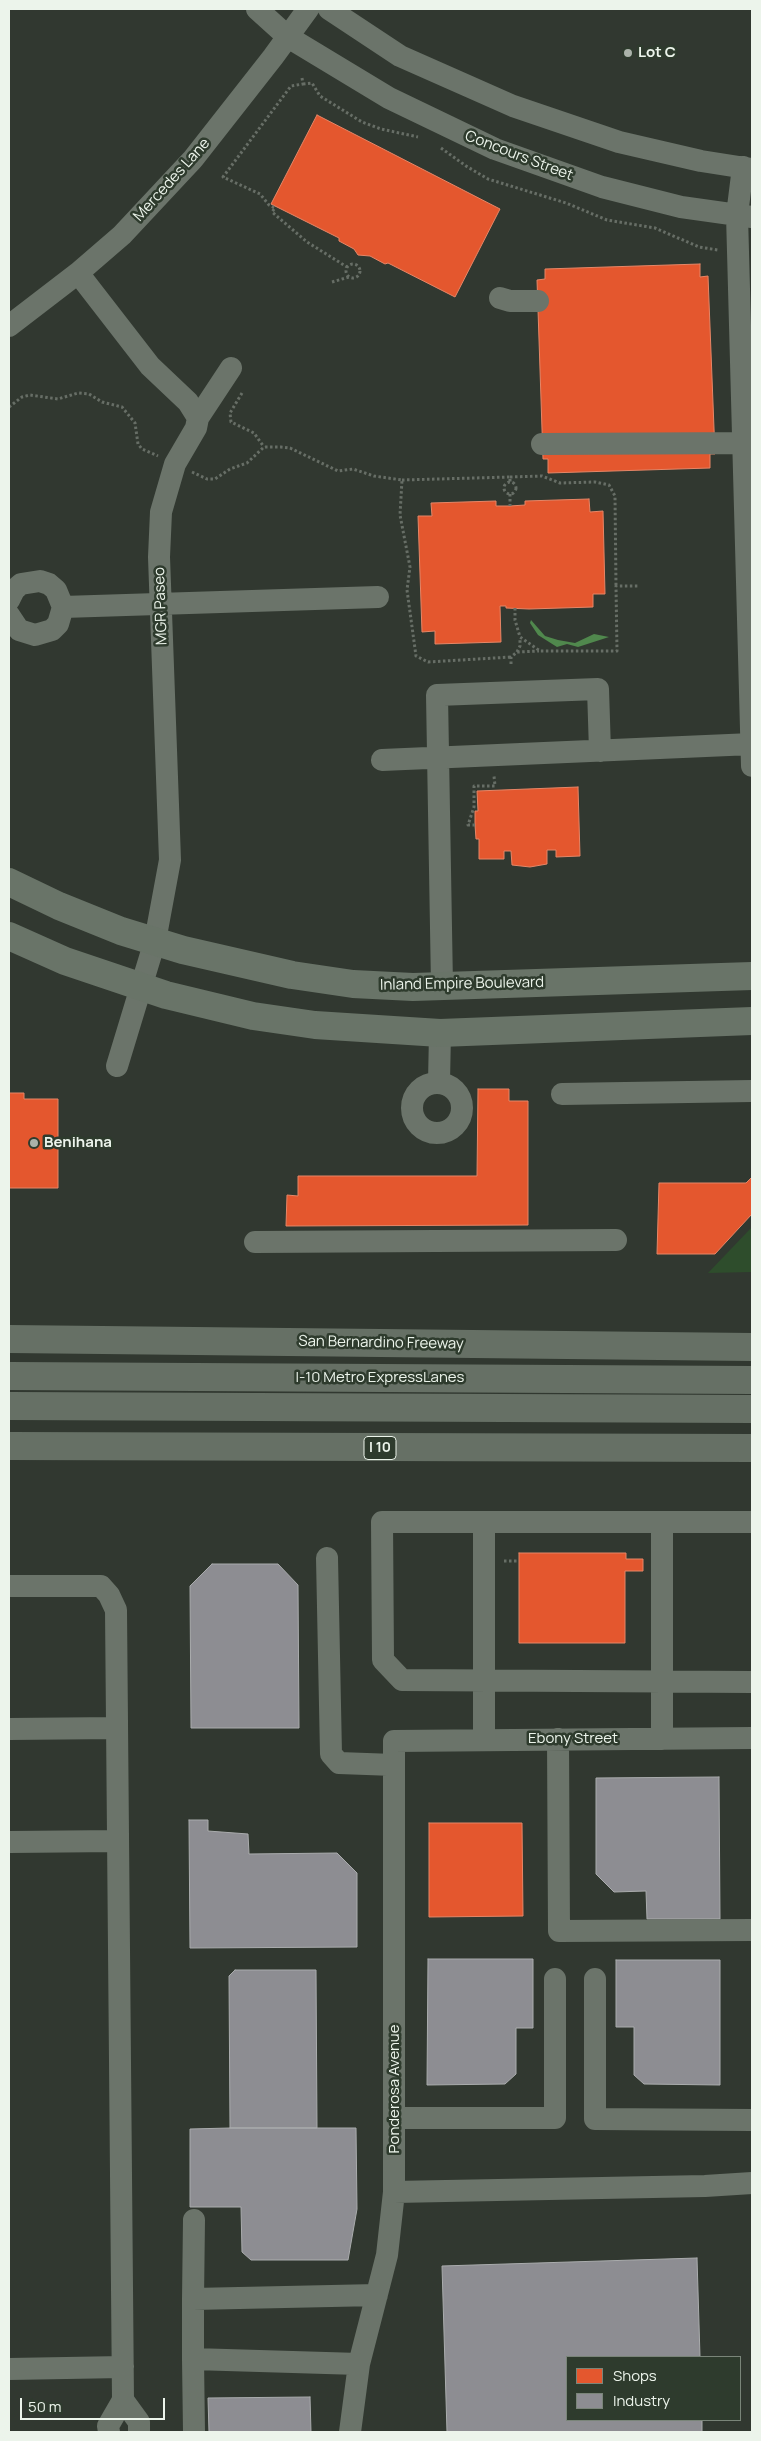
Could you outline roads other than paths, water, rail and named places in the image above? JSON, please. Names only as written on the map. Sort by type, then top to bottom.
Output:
[{"type":"highway","name":"San Bernardino Freeway","points":[[9,1339],[752,1347]]},
{"type":"highway","name":"I-10 Metro ExpressLanes","points":[[9,1376],[752,1380]]},
{"type":"highway","name":"I-10 Metro ExpressLanes","points":[[9,1406],[752,1409]]},
{"type":"highway","name":"I 10","points":[[9,1446],[752,1448]]},
{"type":"main road","name":"Inland Empire Boulevard","points":[[9,882],[59,906],[183,950],[292,975],[353,984],[413,987],[752,976]]},
{"type":"main road","points":[[9,936],[65,961],[140,988],[253,1016],[314,1025],[440,1033],[752,1021]]},
{"type":"street","name":"Concours Street","points":[[257,9],[288,37],[389,98],[494,150],[602,187],[682,207],[744,216]]},
{"type":"street","name":"Mercedes Lane","points":[[9,326],[78,273],[122,235],[193,160],[308,9]]},
{"type":"street","points":[[329,9],[400,56],[513,106],[618,142],[701,161],[748,168],[744,216],[752,766]]},
{"type":"street","points":[[78,273],[150,366],[188,402],[198,418]]},
{"type":"street","points":[[500,298],[510,301],[538,301]]},
{"type":"street","name":"MGR Paseo","points":[[117,1066],[155,941],[170,860],[159,557],[161,512],[170,477],[196,428],[198,418],[231,368]]},
{"type":"street","points":[[542,444],[748,443]]},
{"type":"street","points":[[9,600],[14,590],[21,584],[40,581],[49,584],[56,590],[63,608],[58,624],[52,630],[35,636],[19,630],[9,615]]},
{"type":"street","points":[[63,608],[378,596]]},
{"type":"street","points":[[442,986],[438,695],[598,689],[600,751]]},
{"type":"street","points":[[382,760],[752,744]]},
{"type":"street","points":[[439,1082],[440,1033]]},
{"type":"street","points":[[562,1094],[752,1091]]},
{"type":"street","points":[[255,1242],[616,1240]]},
{"type":"street","points":[[752,1522],[382,1522],[383,1660],[402,1680],[752,1682]]},
{"type":"street","points":[[484,1522],[484,1740]]},
{"type":"street","points":[[662,1522],[662,1739]]},
{"type":"street","points":[[327,1558],[331,1754],[339,1762],[394,1765]]},
{"type":"street","points":[[9,1586],[100,1586],[109,1596],[116,1610],[123,2367],[122,2400],[108,2426],[109,2432]]},
{"type":"street","points":[[9,1729],[117,1728]]},
{"type":"street","name":"Ebony Street","points":[[394,1741],[752,1738]]},
{"type":"street","points":[[558,1739],[559,1931],[752,1930]]},
{"type":"street","name":"Ponderosa Avenue","points":[[350,2432],[359,2364],[378,2294],[392,2226],[396,2118],[394,1741]]},
{"type":"street","points":[[9,1842],[118,1841]]},
{"type":"street","points":[[396,2118],[555,2118],[555,1979]]},
{"type":"street","points":[[595,1979],[595,2119],[752,2120]]},
{"type":"street","points":[[394,2192],[705,2186],[752,2183]]},
{"type":"street","points":[[194,2220],[194,2432]]},
{"type":"street","points":[[194,2299],[378,2294]]},
{"type":"street","points":[[194,2359],[359,2364]]},
{"type":"street","points":[[9,2369],[123,2367]]},
{"type":"street","points":[[122,2400],[139,2422],[139,2432]]},
{"type":"place","name":"Lot C","points":[[628,53]]},
{"type":"place","name":"Benihana","points":[[34,1143]]}]
